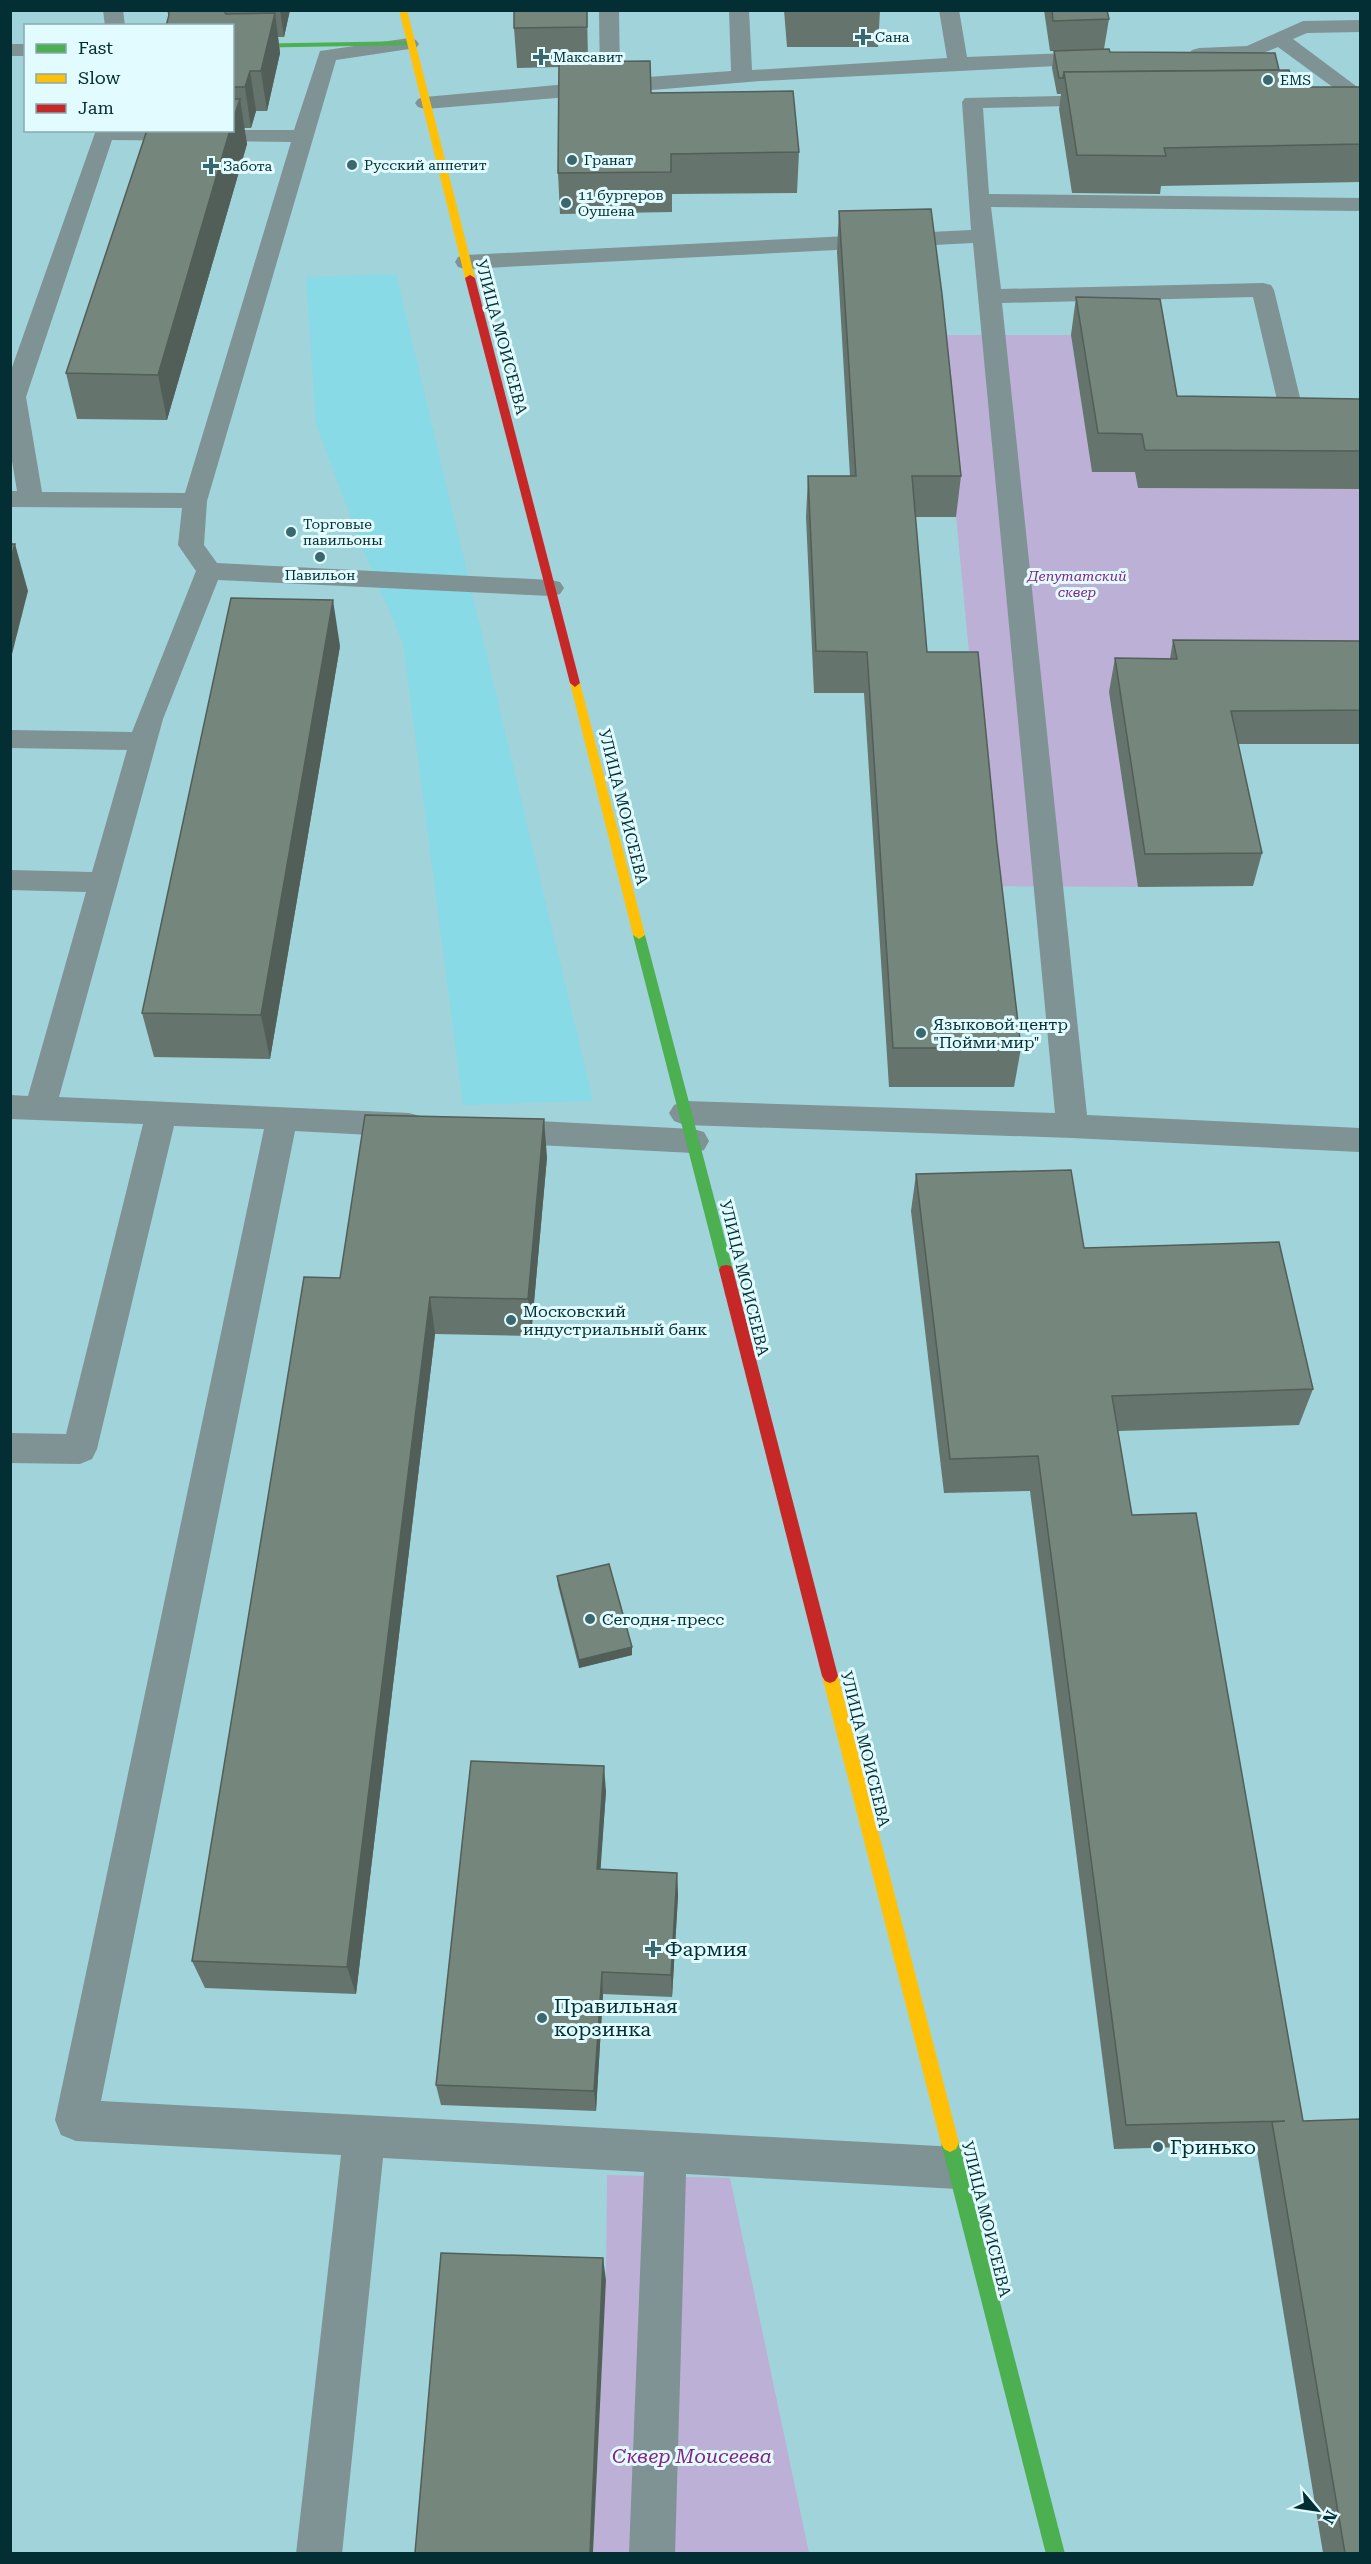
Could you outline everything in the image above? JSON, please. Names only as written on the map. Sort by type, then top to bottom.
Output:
[{"type":"street","name":"УЛИЦА МОИСЕЕВА","points":[[403,10],[425,103],[1056,2553]]},
{"type":"street","points":[[609,10],[610,85]]},
{"type":"street","points":[[739,10],[742,77]]},
{"type":"street","points":[[949,10],[958,63]]},
{"type":"street","points":[[1181,55],[1251,52],[1303,27],[1360,26]]},
{"type":"street","points":[[1280,39],[1360,98]]},
{"type":"street","points":[[234,46],[411,44]]},
{"type":"street","points":[[209,571],[191,545],[195,501],[327,55],[411,44]]},
{"type":"street","points":[[425,103],[610,85],[958,63],[1122,57]]},
{"type":"street","points":[[1321,98],[1360,98]]},
{"type":"street","points":[[1072,1126],[984,236],[978,200],[972,102],[1124,100]]},
{"type":"street","points":[[195,501],[21,499],[14,397],[104,134],[302,136]]},
{"type":"street","points":[[978,200],[1360,205]]},
{"type":"street","points":[[466,262],[984,236]]},
{"type":"street","points":[[990,296],[1263,290],[1293,417],[1360,418]]},
{"type":"street","points":[[209,571],[550,588]]},
{"type":"street","points":[[209,571],[149,719],[104,882],[25,1108],[282,1118],[433,1127]]},
{"type":"street","points":[[10,739],[143,741]]},
{"type":"street","points":[[10,880],[104,882]]},
{"type":"street","points":[[10,1448],[81,1449],[161,1113]]},
{"type":"street","points":[[282,1118],[76,2120],[957,2168]]},
{"type":"street","points":[[468,1129],[1072,1126],[1360,1140]]},
{"type":"street","points":[[319,2553],[364,2135]]},
{"type":"street","points":[[652,2553],[666,2152]]},
{"type":"shaded area","points":[[396,274],[593,1101],[463,1105],[403,643],[362,547],[316,424],[306,277]]},
{"type":"green space","name":"Депутатский сквер","points":[[939,335],[1071,335],[1092,472],[1135,472],[1138,488],[1360,489],[1360,675],[1109,692],[1138,887],[991,886]]},
{"type":"green space","name":"Сквер Моисеева","points":[[607,2175],[730,2178],[809,2553],[593,2554],[606,2280]]},
{"type":"building","points":[[168,10],[223,10],[226,14],[275,13],[261,71],[250,71],[245,87],[234,87],[234,24],[167,24]]},
{"type":"building","points":[[514,10],[587,10],[587,27],[514,28]]},
{"type":"building","points":[[1052,10],[1107,10],[1109,19],[1053,21]]},
{"type":"building","points":[[1109,49],[1110,52],[1275,53],[1279,70],[1064,72],[1063,78],[1059,78],[1054,51]]},
{"type":"building","points":[[650,61],[651,93],[793,91],[799,152],[671,154],[671,172],[558,173],[559,62]]},
{"type":"building","points":[[1289,70],[1295,87],[1360,87],[1360,144],[1164,148],[1166,156],[1077,155],[1064,72]]},
{"type":"building","points":[[234,99],[240,99],[234,117]]},
{"type":"building","points":[[146,132],[229,132],[158,375],[66,373]]},
{"type":"building","points":[[931,209],[961,476],[912,476],[927,652],[978,652],[997,845],[1021,1048],[893,1048],[867,652],[816,651],[808,476],[856,476],[839,211]]},
{"type":"building","points":[[1076,297],[1160,299],[1177,396],[1360,399],[1360,451],[1145,450],[1142,434],[1098,433]]},
{"type":"building","points":[[10,544],[15,544],[10,562]]},
{"type":"building","points":[[231,598],[333,600],[261,1015],[142,1013]]},
{"type":"building","points":[[1173,640],[1360,641],[1360,710],[1231,711],[1262,853],[1145,854],[1115,658],[1177,659]]},
{"type":"building","points":[[365,1115],[544,1119],[528,1299],[430,1297],[347,1967],[192,1961],[304,1277],[340,1278]]},
{"type":"building","points":[[1071,1170],[1084,1248],[1279,1242],[1313,1389],[1112,1396],[1132,1515],[1196,1513],[1303,2121],[1360,2119],[1360,2553],[1345,2553],[1272,2122],[1285,2121],[1126,2125],[1038,1456],[950,1459],[916,1174]]},
{"type":"building","points":[[609,1564],[632,1647],[579,1660],[557,1576]]},
{"type":"building","points":[[471,1761],[604,1766],[597,1869],[677,1873],[671,1975],[602,1972],[594,2091],[436,2085]]},
{"type":"building","points":[[441,2253],[603,2258],[590,2553],[415,2553]]},
{"type":"traffic: fast","points":[[234,46],[411,43]]},
{"type":"traffic: fast","points":[[639,935],[726,1270]]},
{"type":"traffic: fast","points":[[950,2143],[1056,2554]]},
{"type":"traffic: slow","points":[[403,10],[470,278]]},
{"type":"traffic: slow","points":[[575,683],[639,935]]},
{"type":"traffic: slow","points":[[830,1676],[950,2143]]},
{"type":"traffic: jam","points":[[470,278],[575,683]]},
{"type":"traffic: jam","points":[[726,1270],[830,1676]]},
{"type":"place","name":"Сана","points":[[863,37]]},
{"type":"place","name":"Максавит","points":[[541,57]]},
{"type":"place","name":"EMS","points":[[1268,80]]},
{"type":"place","name":"Гранат","points":[[572,160]]},
{"type":"place","name":"Русский аппетит","points":[[352,165]]},
{"type":"place","name":"Забота","points":[[211,166]]},
{"type":"place","name":"11 бургеров Оушена","points":[[566,203]]},
{"type":"place","name":"Торговые павильоны","points":[[291,532]]},
{"type":"place","name":"Павильон","points":[[320,557]]},
{"type":"place","name":"Языковой центр \"Пойми мир\"","points":[[921,1033]]},
{"type":"place","name":"Московский индустриальный банк","points":[[511,1320]]},
{"type":"place","name":"Сегодня-пресс","points":[[590,1619]]},
{"type":"place","name":"Фармия","points":[[653,1949]]},
{"type":"place","name":"Правильная корзинка","points":[[542,2018]]},
{"type":"place","name":"Гринько","points":[[1158,2147]]}]
